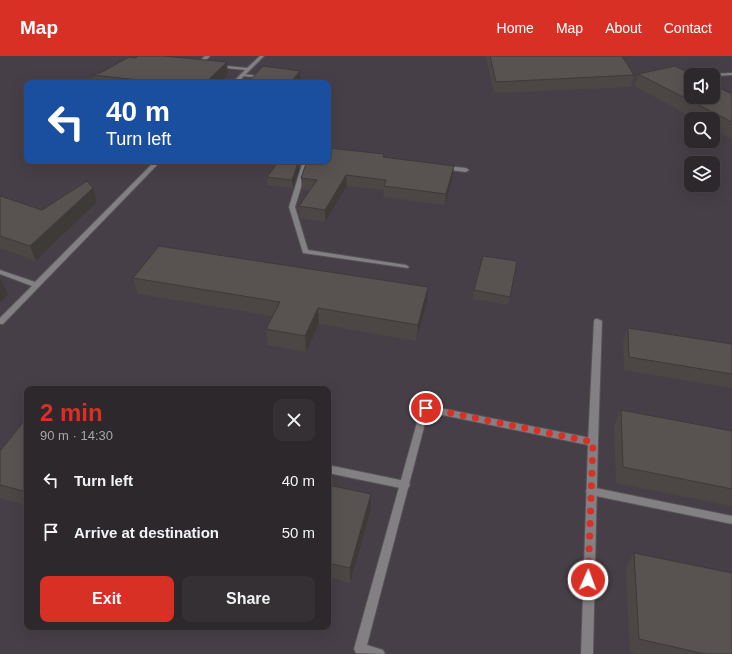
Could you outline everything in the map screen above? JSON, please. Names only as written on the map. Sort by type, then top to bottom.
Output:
[{"type":"street","points":[[200,63],[208,56]]},
{"type":"street","points":[[237,80],[262,56]]},
{"type":"street","points":[[192,62],[207,64]]},
{"type":"street","points":[[214,66],[248,69]]},
{"type":"street","points":[[720,74],[732,74]]},
{"type":"street","points":[[242,75],[273,77]]},
{"type":"street","points":[[0,322],[155,164]]},
{"type":"street","points":[[305,164],[292,207],[305,252],[406,267]]},
{"type":"street","points":[[435,167],[466,170]]},
{"type":"street","points":[[0,272],[37,284]]},
{"type":"street","points":[[586,654],[598,322]]},
{"type":"street","points":[[379,654],[360,649],[426,408],[593,442]]},
{"type":"street","points":[[331,470],[405,485]]},
{"type":"street","points":[[591,491],[732,520]]},
{"type":"shaded area","points":[[0,56],[732,56],[732,654],[0,654]]},
{"type":"building","points":[[138,56],[163,56],[227,62],[208,80],[140,80],[92,75],[102,72],[129,57],[136,58]]},
{"type":"building","points":[[490,56],[622,56],[634,75],[496,82]]},
{"type":"building","points":[[263,66],[300,71],[292,80],[250,80]]},
{"type":"building","points":[[675,66],[684,70],[684,97],[638,74]]},
{"type":"building","points":[[720,88],[732,94],[732,122],[720,116],[720,112],[712,112],[697,104],[720,104]]},
{"type":"building","points":[[331,148],[384,154],[383,157],[454,166],[446,194],[384,186],[386,180],[346,175],[325,210],[299,206],[317,180],[301,178],[306,164],[331,164]]},
{"type":"building","points":[[277,164],[298,164],[292,180],[267,177]]},
{"type":"building","points":[[87,181],[93,188],[30,246],[0,236],[0,196],[42,210]]},
{"type":"building","points":[[159,246],[428,287],[418,325],[318,308],[305,336],[266,329],[280,302],[133,278]]},
{"type":"building","points":[[483,256],[517,261],[510,297],[474,290]]},
{"type":"building","points":[[628,328],[732,344],[732,374],[629,357]]},
{"type":"building","points":[[621,410],[732,431],[732,489],[623,467]]},
{"type":"building","points":[[24,421],[24,491],[0,485],[0,451]]},
{"type":"building","points":[[331,486],[371,494],[350,568],[331,564]]},
{"type":"building","points":[[634,553],[732,573],[732,654],[705,654],[639,639]]},
{"type":"route","points":[[426,408],[593,442],[588,580]]}]
